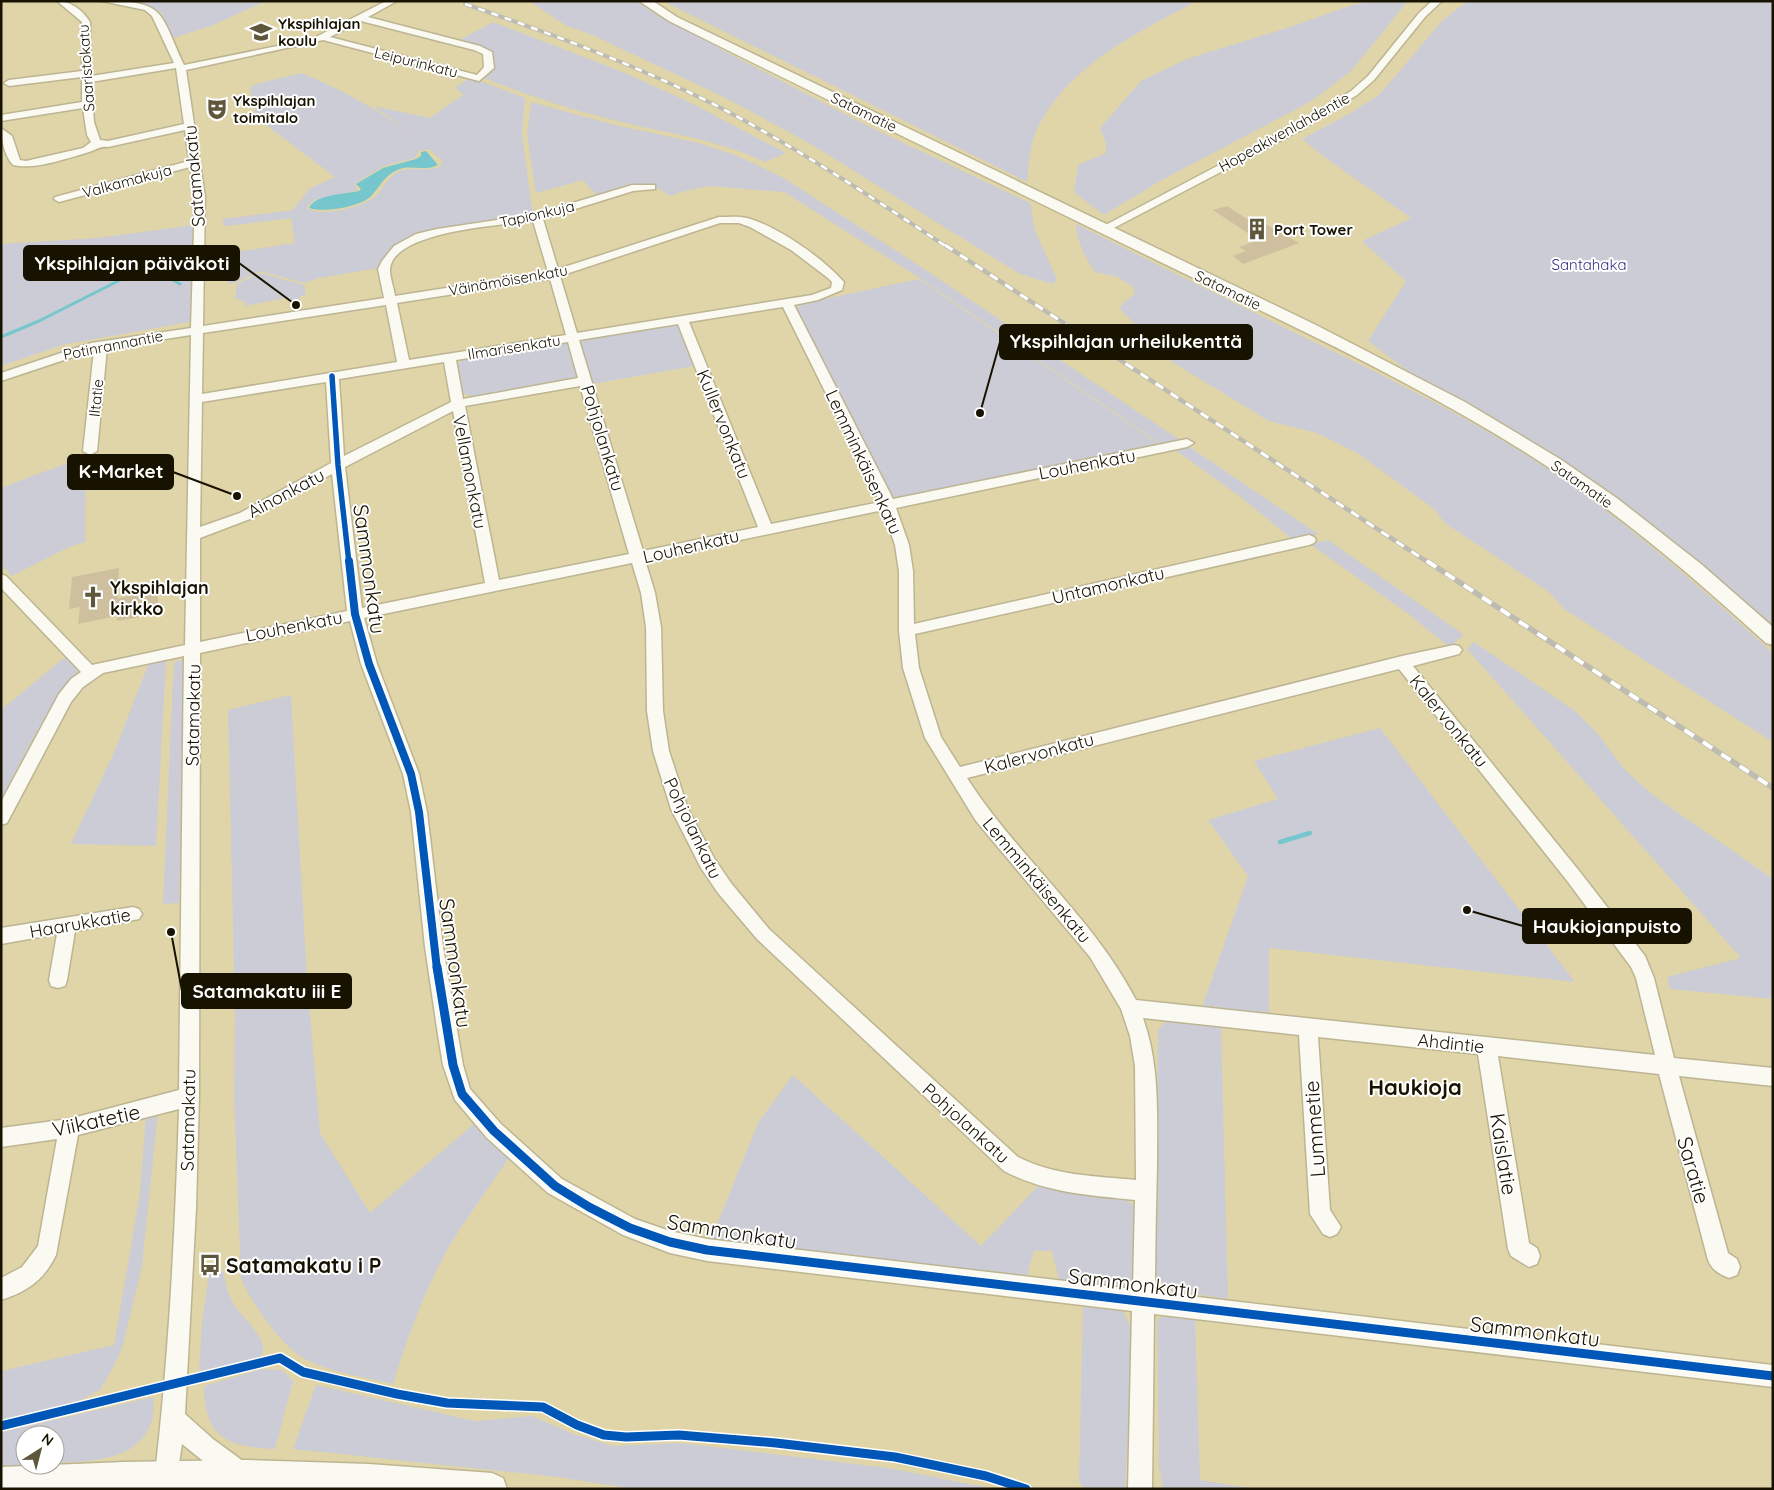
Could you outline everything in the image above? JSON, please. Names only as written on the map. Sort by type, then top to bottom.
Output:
[{"type":"main road","name":"Satamatie","points":[[645,1],[680,23],[1416,383],[1512,437],[1562,468],[1656,537],[1722,591],[1773,638]]},
{"type":"main road","points":[[1,1483],[166,1482],[245,1475],[411,1480],[492,1489]]},
{"type":"street","name":"Saaristokatu","points":[[61,1],[83,17],[86,22],[86,104],[91,135],[97,143]]},
{"type":"street","name":"Satamakatu","points":[[106,1],[138,5],[148,8],[156,14],[180,67],[200,197],[199,330],[193,535],[194,647],[189,899],[190,1097],[186,1208],[173,1419],[166,1482]]},
{"type":"street","points":[[9,83],[180,67],[297,46],[324,38],[393,1]]},
{"type":"street","name":"Hopeakivenlahdentie","points":[[1104,229],[1298,128],[1354,93],[1371,78],[1416,21],[1438,1]]},
{"type":"street","name":"Leipurinkatu","points":[[324,38],[479,78],[489,68],[489,59],[486,52],[456,42],[360,18]]},
{"type":"street","points":[[1,118],[86,104]]},
{"type":"street","points":[[1,131],[6,136],[14,160],[17,163],[26,164],[86,150],[97,143],[108,144],[190,126]]},
{"type":"street","name":"Valkamakuja","points":[[59,199],[196,162]]},
{"type":"street","name":"Tapionkuja","points":[[390,300],[384,269],[386,262],[404,243],[421,236],[537,217],[632,188],[651,187]]},
{"type":"street","name":"Pohjolankatu","points":[[537,217],[638,558],[653,618],[655,720],[663,767],[674,798],[717,879],[735,905],[809,978],[1011,1164],[1025,1173],[1045,1179],[1146,1191]]},
{"type":"street","name":"Väinämöisenkatu","points":[[199,330],[553,275],[709,222],[732,219],[744,220],[764,229],[827,271],[838,282],[836,290],[831,293]]},
{"type":"street","name":"Ilmarisenkatu","points":[[196,399],[787,303],[831,293]]},
{"type":"street","points":[[390,300],[404,365]]},
{"type":"street","name":"Lemminkäisenkatu","points":[[787,303],[888,504],[902,545],[906,571],[911,668],[934,738],[956,774],[1006,846],[1096,951],[1130,1008],[1140,1036],[1145,1066],[1146,1191],[1140,1489]]},
{"type":"street","name":"Kullervonkatu","points":[[682,319],[766,529]]},
{"type":"street","name":"Potinrannantie","points":[[1,377],[61,355],[101,345],[199,330]]},
{"type":"street","name":"Iltatie","points":[[90,451],[101,345]]},
{"type":"street","name":"Vellamonkatu","points":[[449,358],[493,587]]},
{"type":"street","name":"Sammonkatu","points":[[332,376],[338,464],[355,614],[369,664],[411,774],[419,812],[434,947],[453,1065],[462,1094],[494,1132],[536,1170],[589,1207],[630,1228],[670,1242],[707,1250],[1773,1376]]},
{"type":"street","name":"Ainonkatu","points":[[193,535],[245,516],[338,464],[457,404],[585,381]]},
{"type":"street","name":"Louhenkatu","points":[[90,672],[112,664],[638,558],[766,529],[1188,443]]},
{"type":"street","name":"Untamonkatu","points":[[908,631],[1309,540]]},
{"type":"street","points":[[1,578],[90,672],[77,683],[65,698],[1,818]]},
{"type":"street","points":[[1402,662],[1454,650]]},
{"type":"street","name":"Kalervonkatu","points":[[956,774],[1402,662],[1633,953],[1644,978],[1668,1067]]},
{"type":"street","name":"Haarukkatie","points":[[1,936],[67,927],[134,914]]},
{"type":"street","points":[[58,980],[67,927]]},
{"type":"street","name":"Ahdintie","points":[[1130,1008],[1773,1077]]},
{"type":"street","name":"Lummetie","points":[[1308,1027],[1320,1214],[1330,1227]]},
{"type":"street","name":"Kaislatie","points":[[1487,1047],[1519,1249],[1529,1256]]},
{"type":"street","name":"Saratie","points":[[1668,1067],[1685,1139],[1719,1260],[1729,1267]]},
{"type":"street","name":"Viikatetie","points":[[1,1138],[69,1128],[190,1097]]},
{"type":"street","points":[[1,1290],[17,1286],[30,1277],[41,1265],[48,1248],[69,1128]]},
{"type":"street","points":[[173,1419],[217,1459],[245,1475]]},
{"type":"green space","points":[[136,1],[266,1],[213,25],[174,38],[161,12]]},
{"type":"green space","points":[[529,1],[637,1],[661,18],[706,39],[724,51],[868,126],[1030,203],[1035,231],[1057,279],[1053,284],[1020,274],[809,143],[726,98],[590,34],[565,25]]},
{"type":"green space","points":[[663,1],[1197,1],[1152,25],[1108,52],[1087,67],[1069,84],[1053,103],[1036,132],[1030,153],[1027,182]]},
{"type":"green space","points":[[1371,1],[1408,1],[1350,72],[1310,102],[1160,181],[1104,215],[1074,192],[1078,165],[1106,153],[1106,143],[1100,128],[1141,81],[1187,59],[1293,26],[1352,5]]},
{"type":"green space","name":"Santahaka","points":[[1467,1],[1773,1],[1773,631],[1698,564],[1421,381],[1368,341],[1406,281],[1362,241],[1411,218],[1327,159],[1302,139],[1349,114],[1380,94],[1442,21]]},
{"type":"green space","points":[[493,22],[625,73],[691,103],[786,153],[765,162],[748,154],[695,138],[604,118],[570,108],[484,78],[493,66],[491,52],[460,40]]},
{"type":"green space","points":[[301,73],[335,88],[366,105],[428,144],[373,106],[430,118],[464,94],[455,88],[470,77],[525,98],[522,134],[533,216],[446,228],[413,237],[397,244],[385,256],[379,268],[319,278],[304,283],[260,271],[235,283],[228,284],[229,253],[295,243],[291,218],[227,226],[223,226],[223,219],[293,210],[309,189],[335,177],[270,128],[255,112],[250,88],[256,84]],"holes":[[[429,149],[442,161],[440,167],[408,169],[398,172],[389,179],[377,195],[363,204],[343,210],[323,212],[307,208],[308,205],[317,199],[358,190],[354,184],[384,166],[415,158],[419,151]]]},
{"type":"green space","points":[[531,102],[615,125],[699,143],[738,156],[782,177],[903,255],[1183,442],[1162,445],[918,277],[784,192],[710,186],[670,196],[653,186],[639,184],[598,197],[583,180],[536,193],[527,135]]},
{"type":"green space","points":[[1076,224],[1435,402],[1521,452],[1588,497],[1652,547],[1773,653],[1773,742],[1564,609],[1549,592],[1445,523],[1434,509],[1359,454],[1317,433],[1269,421],[1172,362],[1120,309],[1123,303],[1135,294],[1133,287],[1118,277],[1095,272],[1082,249]]},
{"type":"green space","points":[[195,225],[194,321],[62,345],[1,366],[1,244],[97,238]]},
{"type":"green space","points":[[260,273],[304,285],[306,295],[300,296],[300,300],[290,302],[289,297],[245,306],[245,302],[235,298],[237,284]]},
{"type":"green space","points":[[919,279],[1160,445],[891,500],[796,309],[801,304]]},
{"type":"green space","points":[[678,324],[694,366],[592,384],[580,344],[586,338]]},
{"type":"green space","points":[[562,342],[570,346],[579,377],[574,381],[474,398],[461,392],[457,365],[465,358]]},
{"type":"green space","points":[[1188,446],[1318,534],[1306,538],[1301,535],[1292,539],[1242,498],[1174,449]]},
{"type":"green space","points":[[86,456],[85,542],[69,547],[12,576],[1,565],[1,488]]},
{"type":"green space","points":[[1328,540],[1464,635],[1449,647],[1410,615],[1310,544]]},
{"type":"green space","points":[[1474,642],[1575,711],[1598,734],[1625,770],[1654,796],[1773,879],[1773,999],[1670,989],[1667,977],[1741,958],[1467,649]]},
{"type":"green space","points":[[65,657],[80,672],[46,716],[1,799],[1,710]]},
{"type":"green space","points":[[166,660],[156,846],[71,844],[112,757],[149,663]]},
{"type":"green space","points":[[185,660],[179,903],[163,904],[173,678],[175,661]]},
{"type":"green space","points":[[291,695],[307,978],[320,1133],[370,1213],[475,1123],[510,1156],[446,1252],[416,1317],[393,1384],[327,1368],[297,1354],[278,1336],[253,1301],[241,1280],[234,1096],[235,1011],[228,710]]},
{"type":"green space","points":[[1380,728],[1575,982],[1269,948],[1269,1017],[1201,1010],[1248,876],[1208,820],[1278,799],[1254,761]]},
{"type":"green space","points":[[1168,1020],[1221,1026],[1228,1299],[1170,1290],[1155,1275],[1158,1029]]},
{"type":"green space","points":[[793,1075],[981,1246],[1038,1186],[1124,1198],[1137,1209],[1137,1279],[1129,1291],[1060,1284],[1052,1251],[1034,1251],[1026,1279],[710,1242],[758,1123]]},
{"type":"green space","points":[[158,1112],[142,1266],[122,1348],[114,1366],[100,1390],[73,1404],[1,1420],[1,1371],[114,1345],[140,1193],[146,1115]]},
{"type":"green space","points":[[223,1271],[232,1300],[258,1335],[263,1352],[259,1358],[249,1364],[199,1373],[202,1322],[209,1274]]},
{"type":"green space","points":[[1083,1301],[1121,1307],[1133,1332],[1125,1489],[1085,1489],[1079,1482]]},
{"type":"green space","points":[[1177,1313],[1195,1315],[1200,1480],[1256,1489],[1163,1489],[1159,1468],[1157,1319]]},
{"type":"green space","points":[[262,1369],[282,1370],[293,1381],[275,1449],[244,1446],[222,1436],[208,1418],[205,1404],[204,1386]]},
{"type":"green space","points":[[316,1385],[475,1421],[532,1416],[571,1433],[613,1446],[680,1443],[888,1468],[996,1489],[634,1489],[558,1477],[293,1449]]},
{"type":"green space","points":[[154,1397],[152,1420],[146,1434],[125,1452],[98,1460],[65,1462],[65,1425],[32,1425]]},
{"type":"green space","points":[[15,1429],[15,1466],[1,1466],[1,1432]]},
{"type":"water","points":[[426,151],[438,165],[428,168],[402,168],[397,170],[386,178],[367,199],[351,206],[323,210],[309,208],[313,203],[324,197],[359,191],[361,189],[356,184],[383,168],[416,159],[421,156],[421,152]]},
{"type":"building","name":"Port Tower","points":[[1227,206],[1252,222],[1258,220],[1299,243],[1243,264],[1233,256],[1246,251],[1239,247],[1258,240],[1213,210]]},
{"type":"building","name":"Ykspihlajan kirkko","points":[[119,568],[118,598],[158,591],[158,614],[117,621],[117,616],[78,624],[80,607],[69,609],[72,577]]},
{"type":"waterway","points":[[1,337],[39,321],[126,277],[124,263],[147,266],[180,284]]},
{"type":"waterway","points":[[1280,842],[1310,833]]},
{"type":"railway","points":[[465,4],[595,52],[659,78],[721,108],[864,192],[947,247]]},
{"type":"railway","points":[[945,245],[1429,563]]},
{"type":"railway","points":[[1427,561],[1773,788]]},
{"type":"cycle path","points":[[332,376],[338,465],[355,614],[369,664],[411,774],[419,812],[434,947],[453,1065],[462,1094],[494,1131],[555,1186],[589,1207],[630,1228],[670,1242],[707,1250],[1773,1376]]},
{"type":"cycle path","points":[[1,1426],[280,1358],[303,1372],[397,1394],[447,1403],[543,1407],[577,1425],[604,1435],[626,1437],[679,1435],[776,1443],[895,1457],[986,1476],[1026,1489]]},
{"type":"place","name":"Ykspihlajan koulu","points":[[261,32]]},
{"type":"place","name":"Ykspihlajan toimitalo","points":[[217,109]]},
{"type":"place","name":"Port Tower","points":[[1257,229]]},
{"type":"place","name":"Ykspihlajan päiväkoti","points":[[296,305]]},
{"type":"place","name":"Ykspihlajan urheilukenttä","points":[[980,413]]},
{"type":"place","name":"K-Market","points":[[237,496]]},
{"type":"place","name":"Ykspihlajan kirkko","points":[[93,597]]},
{"type":"place","name":"Haukiojanpuisto","points":[[1467,910]]},
{"type":"place","name":"Satamakatu iii E","points":[[171,932]]},
{"type":"place","name":"Satamakatu i P","points":[[210,1265]]},
{"type":"district","name":"Haukioja","points":[[1415,1087]]}]
